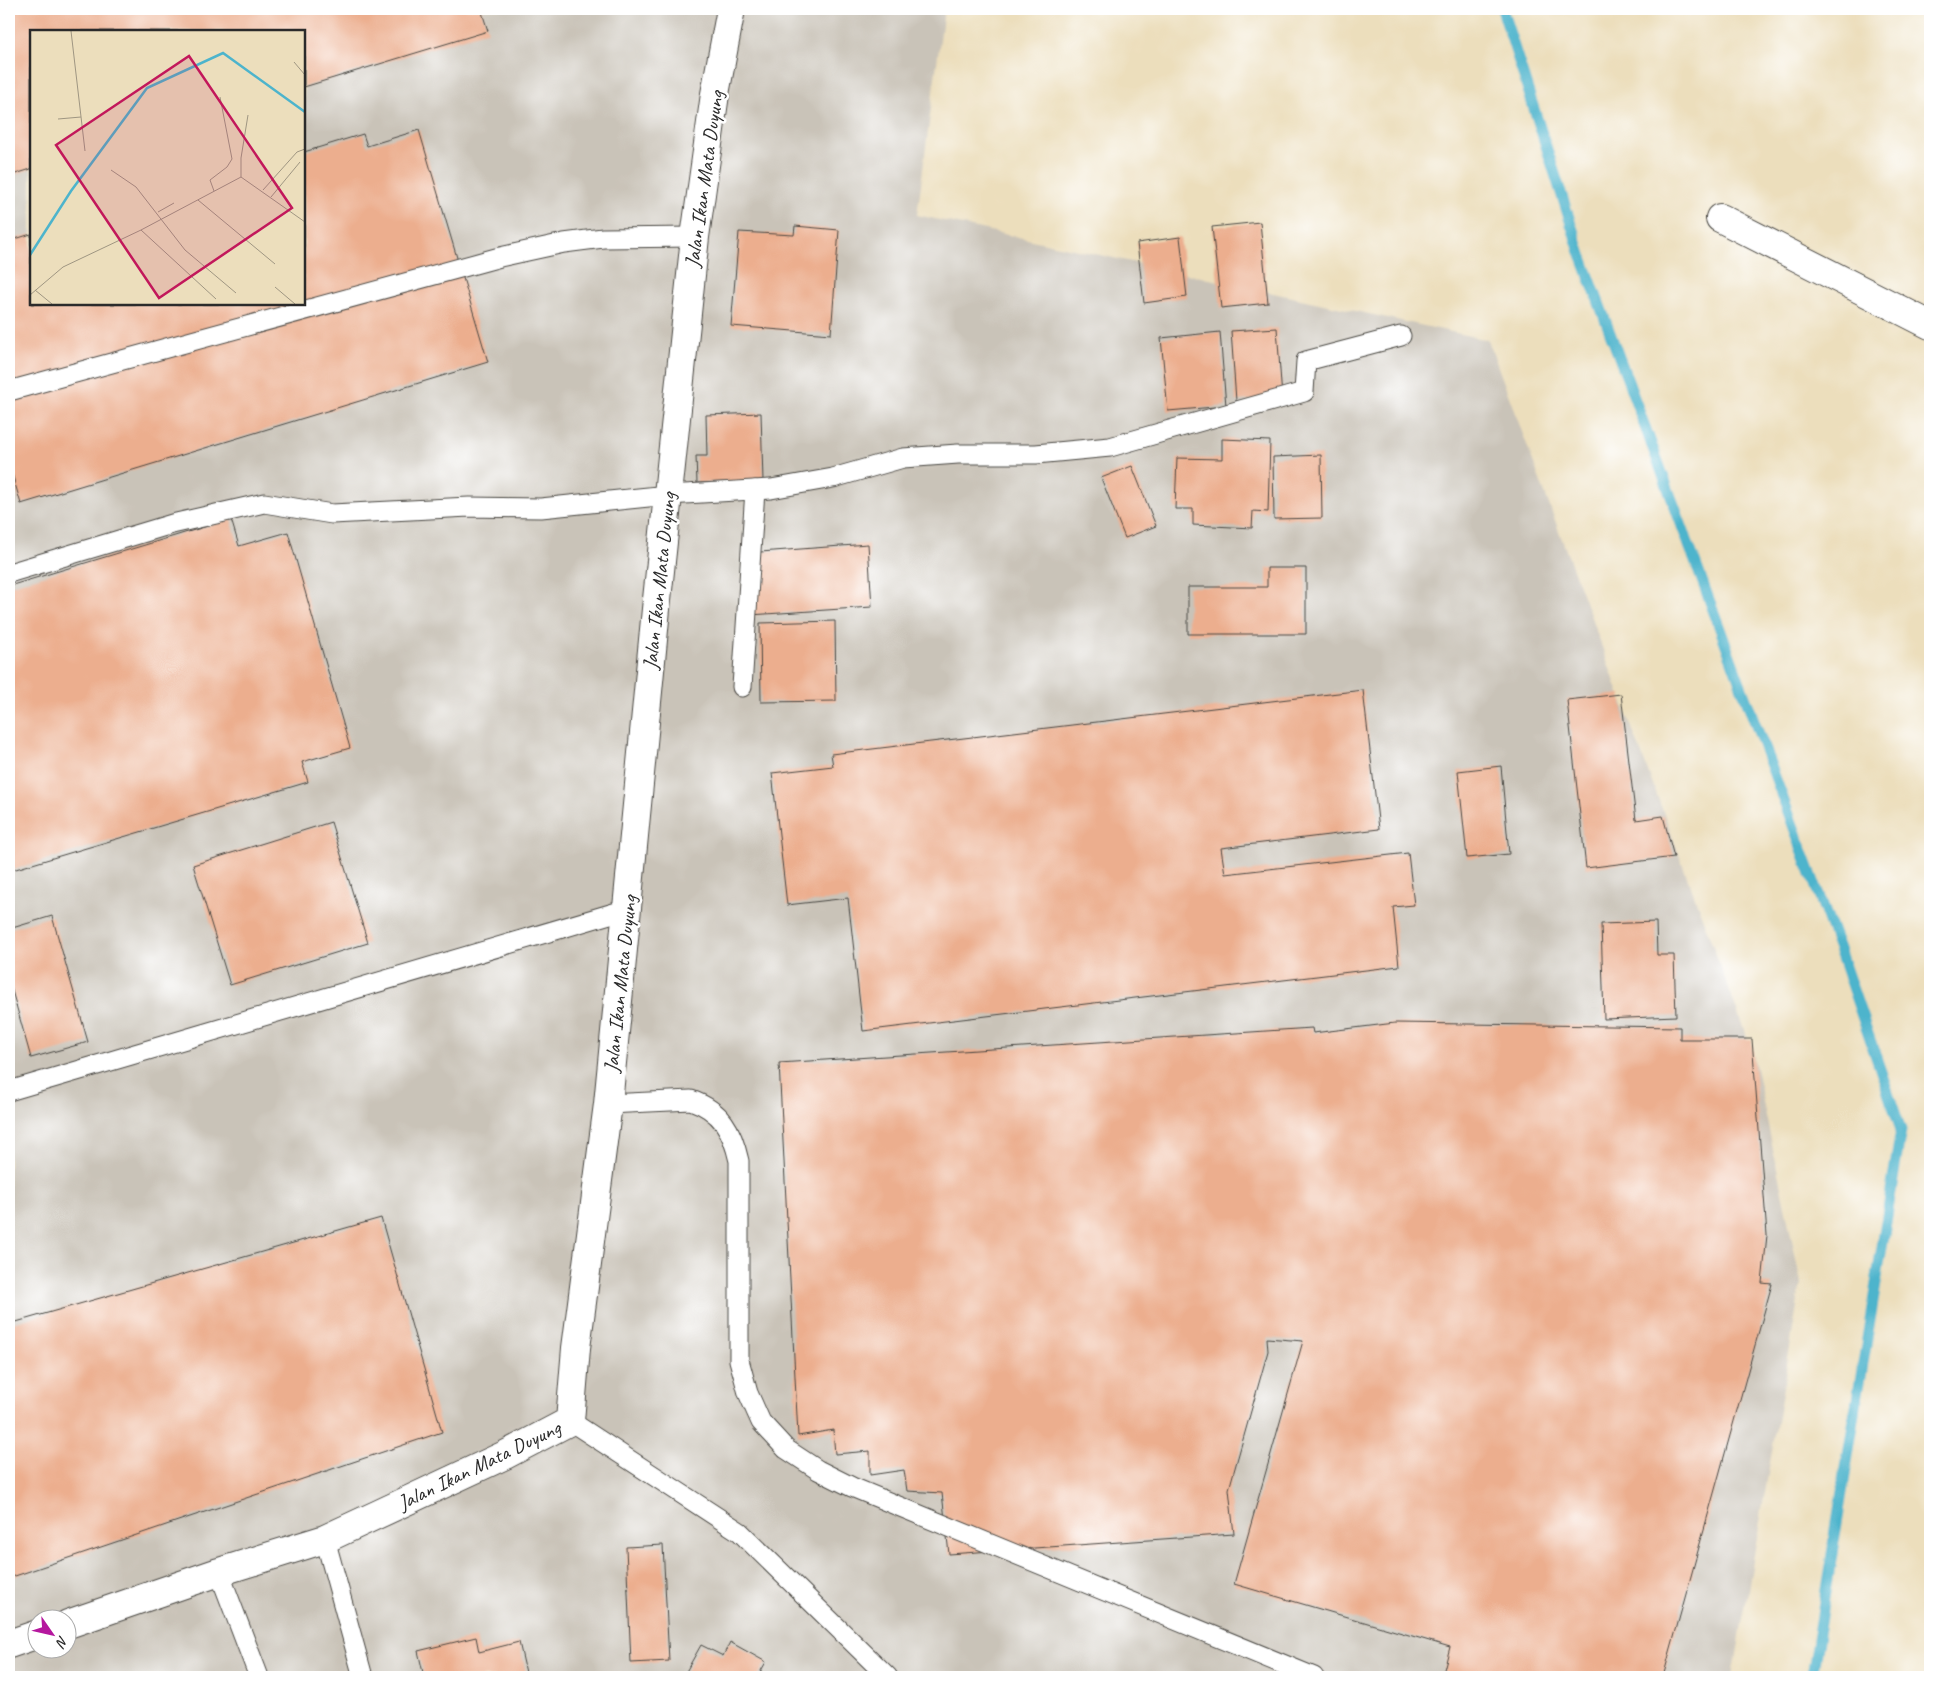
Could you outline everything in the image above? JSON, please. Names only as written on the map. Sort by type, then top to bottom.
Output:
[{"type":"street","name":"Jalan Ikan Mata Duyung","points":[[78,1621],[219,1572],[325,1539],[505,1455],[570,1421],[576,1348],[608,1104],[695,237],[715,94],[731,9]]},
{"type":"street","points":[[1720,218],[1930,325]]},
{"type":"street","points":[[9,1644],[28,1637]]},
{"type":"lane","points":[[9,391],[528,251],[564,243],[603,238],[695,237]]},
{"type":"lane","points":[[9,573],[172,524],[264,503],[332,514],[469,507],[541,508],[668,495],[771,489],[832,478],[904,458],[958,454],[1036,454],[1110,447],[1304,392],[1306,361],[1401,336]]},
{"type":"lane","points":[[742,686],[755,490]]},
{"type":"lane","points":[[9,1091],[627,909]]},
{"type":"lane","points":[[608,1104],[691,1100],[704,1104],[730,1130],[738,1160],[739,1360],[748,1393],[761,1422],[786,1449],[818,1470],[852,1487],[1314,1677]]},
{"type":"lane","points":[[570,1421],[740,1532],[888,1677]]},
{"type":"lane","points":[[325,1539],[363,1677]]},
{"type":"lane","points":[[219,1572],[259,1677]]},
{"type":"shaded area","points":[[9,9],[944,9],[917,215],[1488,340],[1753,1054],[1801,1283],[1733,1677],[9,1677]]},
{"type":"building","points":[[9,9],[481,9],[488,31],[305,87],[305,30],[30,30],[30,169],[9,176]]},
{"type":"building","points":[[419,130],[488,362],[21,504],[9,463],[9,241],[30,234],[30,305],[305,305],[305,152],[363,134],[367,146]]},
{"type":"building","points":[[1260,222],[1268,303],[1221,308],[1212,227]]},
{"type":"building","points":[[795,226],[839,230],[831,334],[731,326],[739,232],[794,235]]},
{"type":"building","points":[[1180,237],[1187,297],[1144,303],[1137,243]]},
{"type":"building","points":[[1277,328],[1282,398],[1236,401],[1231,331]]},
{"type":"building","points":[[1220,332],[1226,406],[1168,411],[1161,338]]},
{"type":"building","points":[[761,413],[763,481],[697,483],[696,456],[707,456],[706,415]]},
{"type":"building","points":[[1222,439],[1270,441],[1268,512],[1253,511],[1252,528],[1193,525],[1193,509],[1175,509],[1177,458],[1222,459]]},
{"type":"building","points":[[1321,455],[1322,518],[1274,519],[1273,457]]},
{"type":"building","points":[[1132,466],[1156,526],[1125,538],[1101,478]]},
{"type":"building","points":[[231,519],[239,546],[288,532],[350,748],[302,762],[308,782],[9,871],[9,586]]},
{"type":"building","points":[[868,544],[872,607],[750,615],[747,553]]},
{"type":"building","points":[[1267,568],[1306,568],[1306,634],[1188,634],[1188,587],[1267,587]]},
{"type":"building","points":[[835,621],[836,701],[761,702],[760,623]]},
{"type":"building","points":[[1363,690],[1379,829],[1221,848],[1225,874],[1408,853],[1414,905],[1393,907],[1399,966],[863,1031],[848,898],[787,905],[772,773],[833,766],[831,754]]},
{"type":"building","points":[[1621,694],[1636,820],[1663,816],[1674,857],[1586,868],[1567,700]]},
{"type":"building","points":[[1501,766],[1509,854],[1467,858],[1458,771]]},
{"type":"building","points":[[331,822],[368,943],[230,985],[193,865]]},
{"type":"building","points":[[52,916],[88,1042],[31,1058],[9,980],[9,929]]},
{"type":"building","points":[[1656,922],[1657,955],[1674,955],[1676,1016],[1604,1019],[1601,924]]},
{"type":"building","points":[[1395,1023],[1680,1027],[1680,1039],[1752,1039],[1767,1235],[1762,1283],[1772,1284],[1663,1677],[1442,1677],[1450,1647],[1234,1584],[1303,1341],[1267,1338],[1268,1351],[1229,1489],[1234,1534],[949,1554],[942,1493],[907,1491],[904,1470],[870,1475],[870,1451],[835,1454],[833,1430],[798,1436],[779,1063],[1312,1028],[1313,1033]]},
{"type":"building","points":[[381,1218],[442,1432],[9,1578],[9,1324]]},
{"type":"building","points":[[663,1545],[669,1661],[631,1663],[626,1547]]},
{"type":"building","points":[[476,1637],[479,1652],[519,1642],[527,1677],[424,1677],[418,1651]]},
{"type":"building","points":[[730,1642],[766,1662],[758,1676],[760,1677],[683,1677],[701,1645],[723,1656]]},
{"type":"waterway","points":[[1502,9],[1580,252],[1839,949],[1901,1130],[1812,1677]]}]
